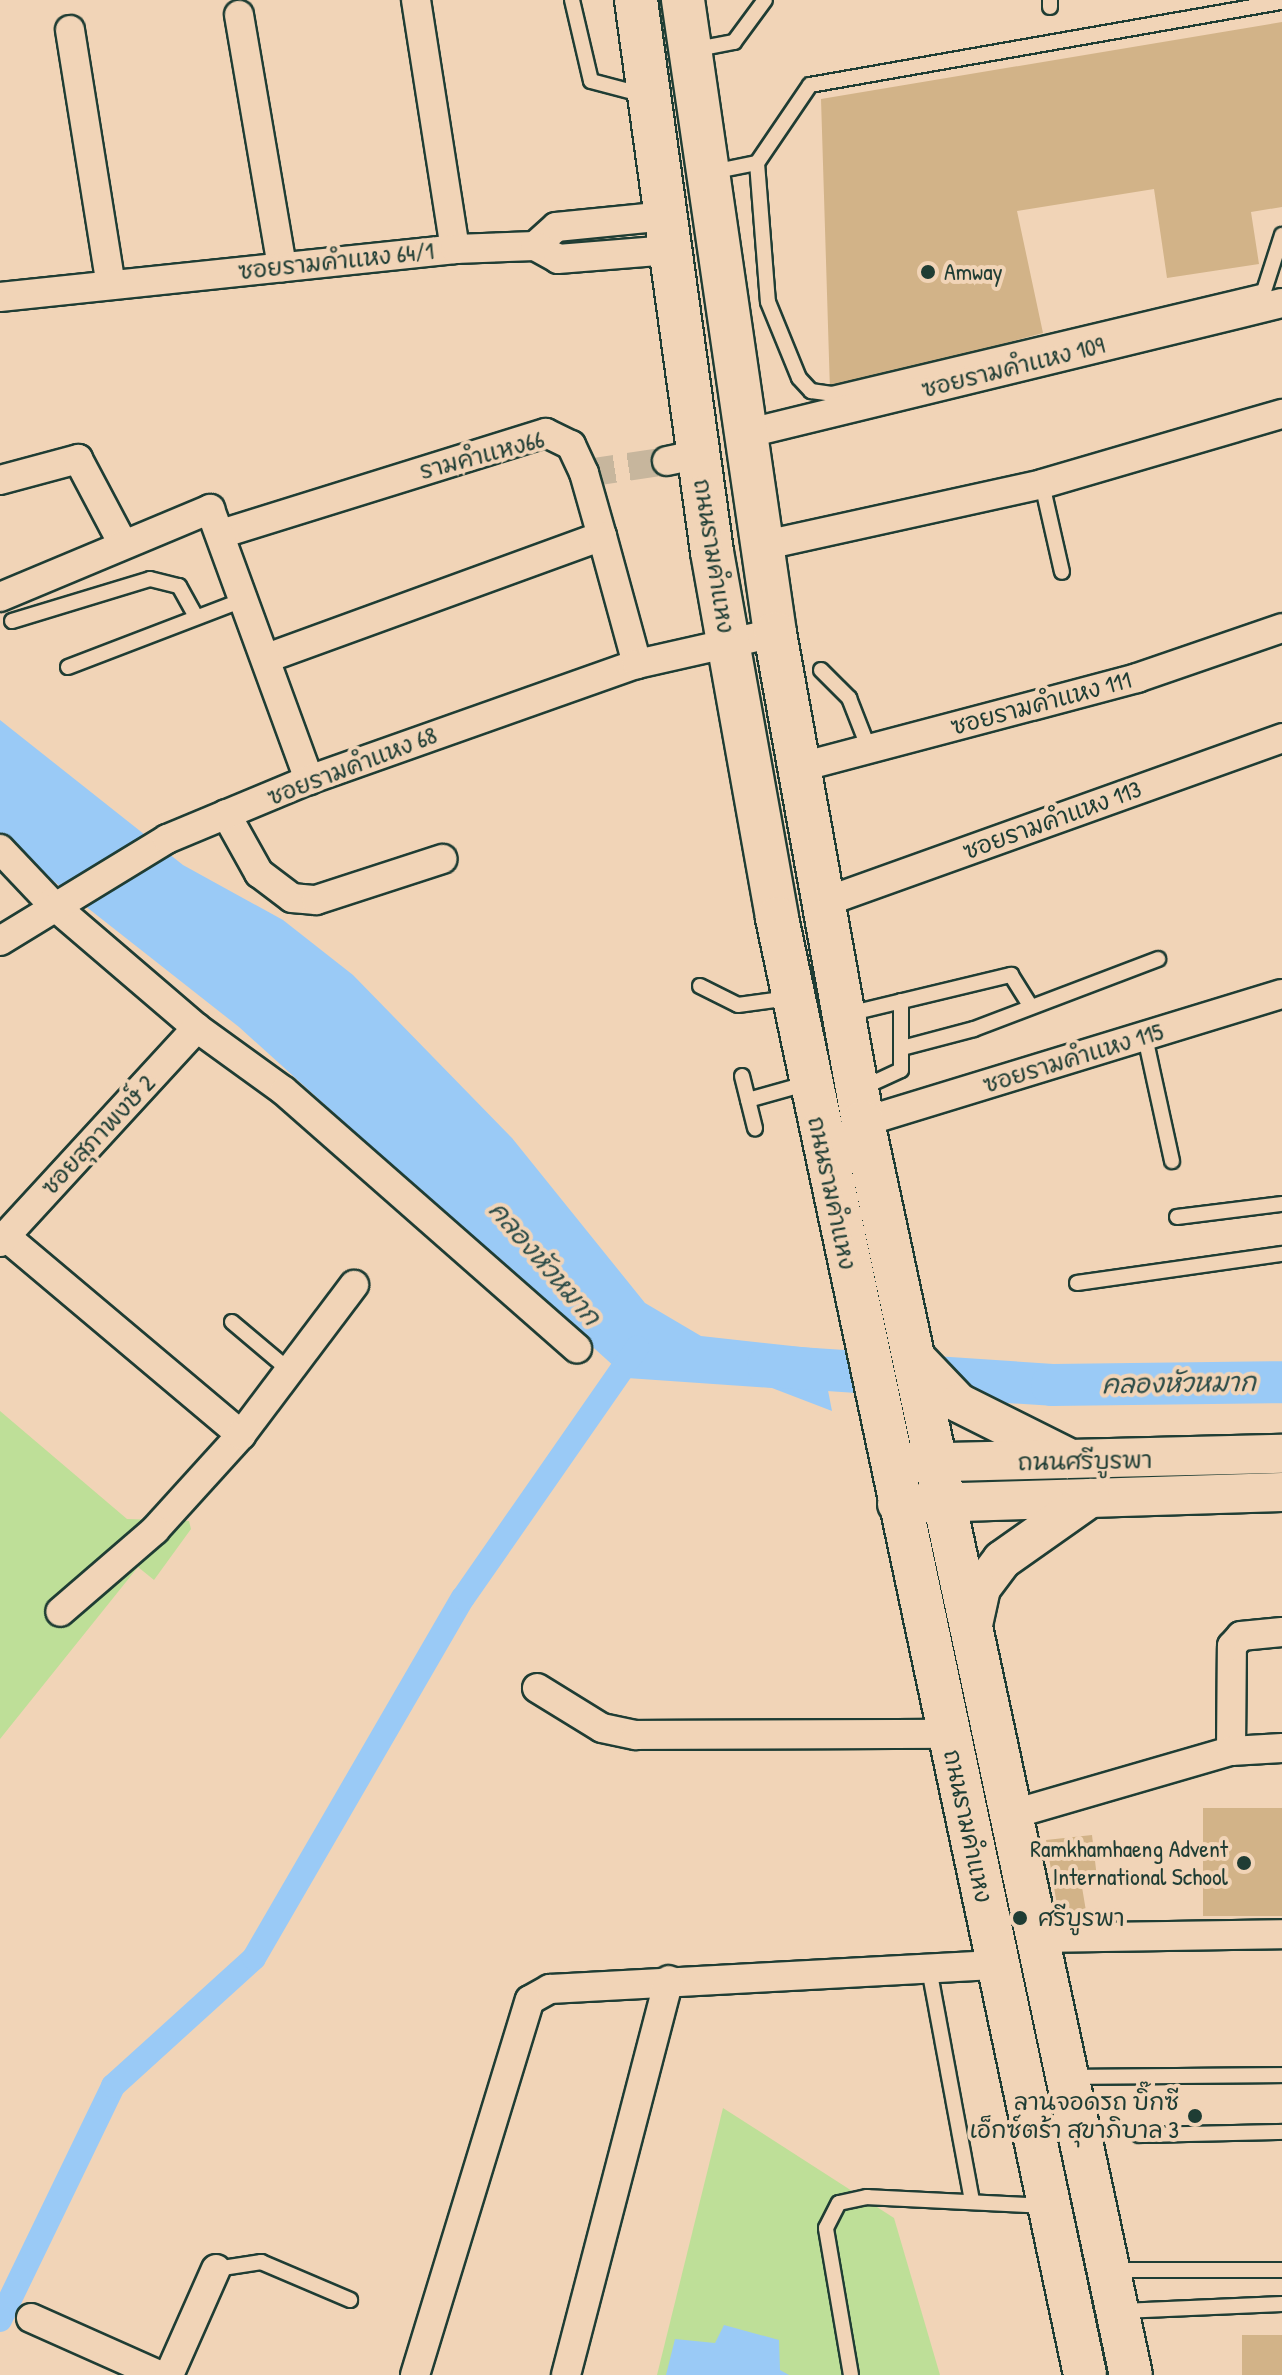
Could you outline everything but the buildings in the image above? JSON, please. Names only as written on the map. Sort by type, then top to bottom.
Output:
[{"type":"main road","name":"ถนนรามคำแหง","points":[[636,0],[668,233],[683,458],[727,645],[793,998],[875,1406],[1085,2375]]},
{"type":"main road","name":"ถนนรามคำแหง","points":[[683,0],[761,546],[797,768],[860,1106],[920,1399],[1131,2375]]},
{"type":"street","points":[[416,0],[455,249]]},
{"type":"street","points":[[239,15],[282,267]]},
{"type":"street","points":[[70,30],[111,285]]},
{"type":"street","name":"ซอยรามคำแหง 64/1","points":[[0,297],[455,249],[535,246],[558,259],[668,233]]},
{"type":"street","name":"ซอยรามคำแหง 109","points":[[745,434],[1282,303]]},
{"type":"street","points":[[761,546],[1042,484],[1282,414]]},
{"type":"street","name":"รามคำแหง66","points":[[224,533],[546,433],[571,445],[586,473],[637,664]]},
{"type":"street","points":[[0,480],[78,459],[123,544]]},
{"type":"street","points":[[6,609],[123,544],[204,508],[224,533],[309,780]]},
{"type":"street","points":[[269,657],[602,536]]},
{"type":"street","name":"ซอยรามคำแหง 111","points":[[797,768],[1137,678],[1282,628]]},
{"type":"street","name":"ซอยรามคำแหง 68","points":[[0,941],[56,901],[167,839],[309,780],[637,664],[775,633]]},
{"type":"street","name":"ซอยรามคำแหง 113","points":[[822,903],[1282,738]]},
{"type":"street","points":[[226,814],[259,873],[292,898],[316,900],[442,859]]},
{"type":"street","points":[[0,849],[197,1028],[284,1091],[577,1348]]},
{"type":"street","name":"ซอยรามคำแหง 115","points":[[860,1106],[1145,1037],[1282,994]]},
{"type":"street","name":"ซอยสุภาพงษ์ 2","points":[[3,1239],[197,1028]]},
{"type":"street","points":[[3,1239],[241,1435]]},
{"type":"street","points":[[60,1612],[175,1511],[241,1435],[354,1285]]},
{"type":"street","points":[[911,1353],[959,1403],[1088,1479],[1002,1560],[981,1588],[971,1634]]},
{"type":"street","name":"ถนนศรีบูรพา","points":[[1088,1479],[1282,1454]]},
{"type":"street","name":"ถนนศรีบูรพา","points":[[888,1464],[938,1481],[1088,1479],[1282,1492]]},
{"type":"street","name":"ถนนศรีบูรพา","points":[[897,1504],[938,1481]]},
{"type":"street","points":[[1231,1751],[1232,1646],[1241,1636],[1282,1632]]},
{"type":"street","points":[[537,1688],[602,1728],[636,1735],[948,1734]]},
{"type":"street","points":[[1010,1815],[1231,1751],[1282,1748]]},
{"type":"street","points":[[1037,1938],[1282,1934]]},
{"type":"street","points":[[415,2375],[530,2000],[550,1989],[669,1980],[930,1974],[998,1965]]},
{"type":"street","points":[[566,2375],[669,1980]]},
{"type":"street","points":[[169,2375],[216,2269]]},
{"type":"street","points":[[31,2318],[159,2375]]},
{"type":"lane","points":[[572,0],[591,81],[609,91],[649,95]]},
{"type":"lane","points":[[690,50],[734,42],[765,0]]},
{"type":"lane","points":[[1282,2],[810,85],[757,163],[766,216],[761,279],[811,391],[832,394],[1264,291],[1282,235]]},
{"type":"lane","points":[[708,173],[757,163]]},
{"type":"lane","points":[[1042,484],[1062,572]]},
{"type":"lane","points":[[6,609],[150,579],[179,586],[196,617]]},
{"type":"lane","points":[[68,667],[245,599]]},
{"type":"lane","points":[[821,670],[849,698],[869,749]]},
{"type":"lane","points":[[906,1047],[1158,959]]},
{"type":"lane","points":[[844,1015],[1011,975],[1029,1004]]},
{"type":"lane","points":[[700,986],[738,1005],[793,998]]},
{"type":"lane","points":[[860,1106],[891,1080],[906,1047],[901,1001]]},
{"type":"lane","points":[[1145,1037],[1172,1161]]},
{"type":"lane","points":[[742,1076],[755,1128]]},
{"type":"lane","points":[[748,1100],[810,1082]]},
{"type":"lane","points":[[1177,1217],[1282,1204]]},
{"type":"lane","points":[[1077,1283],[1282,1254]]},
{"type":"lane","points":[[232,1322],[289,1370]]},
{"type":"lane","points":[[930,1974],[972,2201]]},
{"type":"lane","points":[[1067,2077],[1282,2075]]},
{"type":"lane","points":[[1139,2135],[1282,2132]]},
{"type":"lane","points":[[851,2375],[830,2261],[832,2209],[867,2197],[1050,2206]]},
{"type":"lane","points":[[216,2269],[261,2262],[350,2300]]},
{"type":"lane","points":[[1109,2270],[1282,2270]]},
{"type":"lane","points":[[1118,2311],[1282,2304]]},
{"type":"green space","points":[[0,1411],[127,1519],[189,1521],[191,1529],[154,1580],[138,1567],[0,1739]]},
{"type":"green space","points":[[723,2108],[894,2218],[940,2375],[657,2375]]},
{"type":"water","points":[[0,720],[183,865],[283,920],[353,975],[512,1138],[645,1303],[701,1336],[820,1349],[832,1411],[772,1388],[627,1378],[239,1027],[0,839]]},
{"type":"water","points":[[724,2325],[779,2340],[780,2370],[789,2375],[666,2375],[675,2339],[715,2343]]},
{"type":"waterway","points":[[0,2320],[113,2086],[254,1958],[463,1598],[637,1348]]},
{"type":"waterway","name":"คลองหัวหมาก","points":[[768,1366],[1052,1385],[1282,1382]]},
{"type":"tunnel","points":[[587,473],[667,461]]},
{"type":"place","name":"Amway","points":[[928,272]]},
{"type":"place","name":"Ramkhamhaeng Advent International School","points":[[1244,1863]]},
{"type":"place","name":"ศรีบูรพา","points":[[1020,1918]]},
{"type":"place","name":"ลานจอดรถ บิ๊กซี เอ็กซ์ตร้า สุขาภิบาล 3","points":[[1195,2116]]}]
